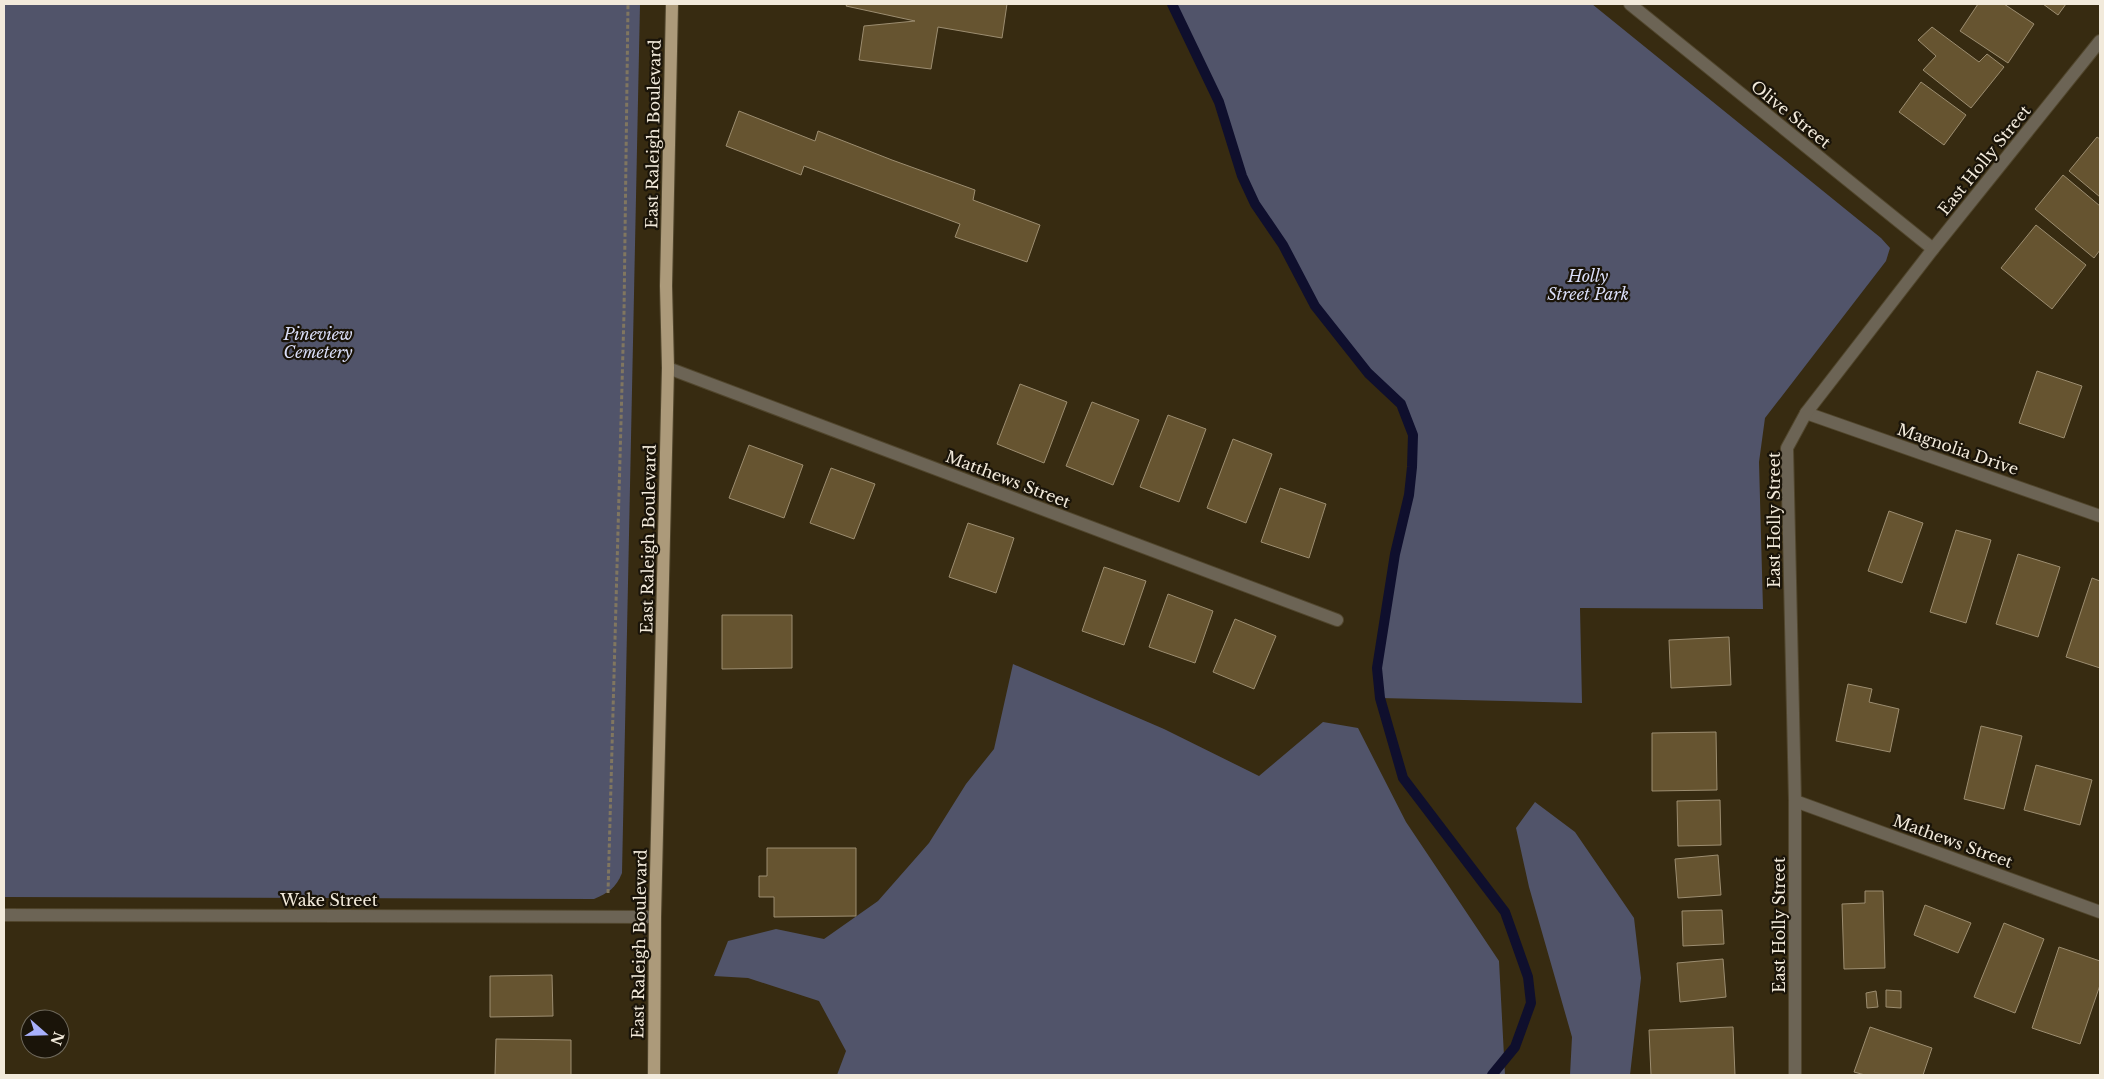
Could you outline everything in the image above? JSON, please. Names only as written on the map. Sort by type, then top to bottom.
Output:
[{"type":"main road","name":"East Raleigh Boulevard","points":[[654,1075],[655,917],[668,368],[666,286],[672,4]]},
{"type":"street","name":"Olive Street","points":[[1630,4],[1933,249]]},
{"type":"street","name":"East Holly Street","points":[[1795,1075],[1795,801],[1787,448],[1806,413],[1933,249],[2100,41]]},
{"type":"street","name":"Matthews Street","points":[[668,368],[1337,620]]},
{"type":"street","name":"Magnolia Drive","points":[[1806,413],[2100,516]]},
{"type":"street","name":"Mathews Street","points":[[1795,801],[2100,912]]},
{"type":"street","name":"Wake Street","points":[[4,915],[655,917]]},
{"type":"path","points":[[608,893],[624,313],[628,4]]},
{"type":"green space","name":"Pineview Cemetery","points":[[4,4],[640,4],[622,873],[617,883],[607,892],[594,899],[4,897]]},
{"type":"green space","name":"Holly Street Park","points":[[1172,4],[1592,4],[1881,238],[1890,248],[1886,261],[1765,418],[1759,462],[1763,609],[1580,608],[1582,703],[1380,698],[1377,668],[1395,554],[1409,495],[1413,435],[1401,404],[1368,373],[1315,306],[1283,245],[1255,204],[1242,176],[1219,101]]},
{"type":"green space","points":[[1013,664],[1164,729],[1259,776],[1323,722],[1358,728],[1406,822],[1499,961],[1505,1075],[837,1075],[846,1051],[819,1001],[748,978],[714,976],[728,941],[776,929],[824,939],[878,901],[929,843],[966,784],[994,749]]},
{"type":"green space","points":[[1535,802],[1575,832],[1634,918],[1641,978],[1630,1075],[1570,1075],[1572,1037],[1529,887],[1516,828]]},
{"type":"building","points":[[847,4],[1007,4],[1002,38],[938,27],[931,69],[859,60],[864,26],[915,21],[846,6]]},
{"type":"building","points":[[1978,4],[2004,4],[2034,24],[2008,63],[1960,31]]},
{"type":"building","points":[[2043,4],[2066,4],[2058,15]]},
{"type":"building","points":[[1932,27],[1979,62],[1987,54],[2004,67],[1971,108],[1923,70],[1936,56],[1918,40]]},
{"type":"building","points":[[1921,82],[1966,115],[1944,145],[1899,112]]},
{"type":"building","points":[[739,111],[815,141],[818,131],[975,190],[973,200],[1040,225],[1027,262],[955,237],[960,224],[804,166],[801,175],[726,146]]},
{"type":"building","points":[[2097,137],[2100,139],[2100,197],[2069,171]]},
{"type":"building","points":[[2063,175],[2100,206],[2100,250],[2094,258],[2035,209]]},
{"type":"building","points":[[2036,225],[2086,265],[2052,309],[2001,268]]},
{"type":"building","points":[[2037,371],[2082,386],[2064,438],[2019,423]]},
{"type":"building","points":[[1020,384],[1067,402],[1044,463],[997,444]]},
{"type":"building","points":[[1092,402],[1139,420],[1113,485],[1066,466]]},
{"type":"building","points":[[1168,415],[1206,429],[1179,502],[1140,487]]},
{"type":"building","points":[[1233,439],[1272,454],[1246,523],[1207,508]]},
{"type":"building","points":[[749,445],[803,465],[784,518],[729,498]]},
{"type":"building","points":[[831,468],[875,484],[854,539],[810,523]]},
{"type":"building","points":[[1280,488],[1326,504],[1309,558],[1261,542]]},
{"type":"building","points":[[1889,511],[1923,523],[1902,583],[1868,571]]},
{"type":"building","points":[[968,523],[1014,538],[996,593],[949,577]]},
{"type":"building","points":[[1956,530],[1991,540],[1966,623],[1930,612]]},
{"type":"building","points":[[2018,554],[2060,567],[2038,637],[1996,624]]},
{"type":"building","points":[[1104,567],[1146,581],[1124,645],[1082,631]]},
{"type":"building","points":[[2092,578],[2100,581],[2100,668],[2066,657]]},
{"type":"building","points":[[1168,594],[1213,611],[1195,663],[1149,647]]},
{"type":"building","points":[[722,615],[792,615],[792,668],[722,669]]},
{"type":"building","points":[[1235,619],[1276,636],[1254,689],[1213,672]]},
{"type":"building","points":[[1729,637],[1731,685],[1671,688],[1669,640]]},
{"type":"building","points":[[1848,684],[1872,689],[1869,702],[1899,709],[1890,752],[1836,741]]},
{"type":"building","points":[[1981,726],[2022,736],[2004,809],[1964,799]]},
{"type":"building","points":[[1716,732],[1717,790],[1652,791],[1652,733]]},
{"type":"building","points":[[2036,765],[2092,780],[2080,825],[2024,810]]},
{"type":"building","points":[[1720,800],[1721,845],[1678,846],[1677,801]]},
{"type":"building","points":[[767,848],[856,848],[856,916],[774,917],[774,897],[759,897],[759,876],[767,876]]},
{"type":"building","points":[[1718,855],[1721,895],[1678,898],[1675,859]]},
{"type":"building","points":[[1865,891],[1883,891],[1885,968],[1844,969],[1842,904],[1865,903]]},
{"type":"building","points":[[1925,905],[1971,923],[1958,953],[1914,935]]},
{"type":"building","points":[[1722,910],[1724,944],[1683,946],[1682,911]]},
{"type":"building","points":[[2004,923],[2044,939],[2015,1013],[1974,997]]},
{"type":"building","points":[[2059,947],[2100,961],[2100,985],[2080,1044],[2032,1028]]},
{"type":"building","points":[[1723,959],[1726,997],[1680,1002],[1677,963]]},
{"type":"building","points":[[552,975],[553,1016],[490,1017],[490,976]]},
{"type":"building","points":[[1886,990],[1901,991],[1901,1008],[1886,1007]]},
{"type":"building","points":[[1876,991],[1878,1007],[1867,1008],[1866,993]]},
{"type":"building","points":[[1733,1027],[1735,1075],[1651,1075],[1649,1030]]},
{"type":"building","points":[[1870,1027],[1932,1048],[1923,1075],[1865,1075],[1854,1072]]},
{"type":"building","points":[[496,1039],[571,1040],[571,1075],[495,1075]]},
{"type":"waterway","points":[[1172,4],[1219,102],[1242,176],[1255,204],[1283,245],[1315,306],[1368,373],[1401,404],[1413,435],[1409,495],[1395,554],[1377,668],[1380,698],[1403,778],[1505,912],[1528,977],[1531,1003],[1515,1047],[1492,1075]]}]
